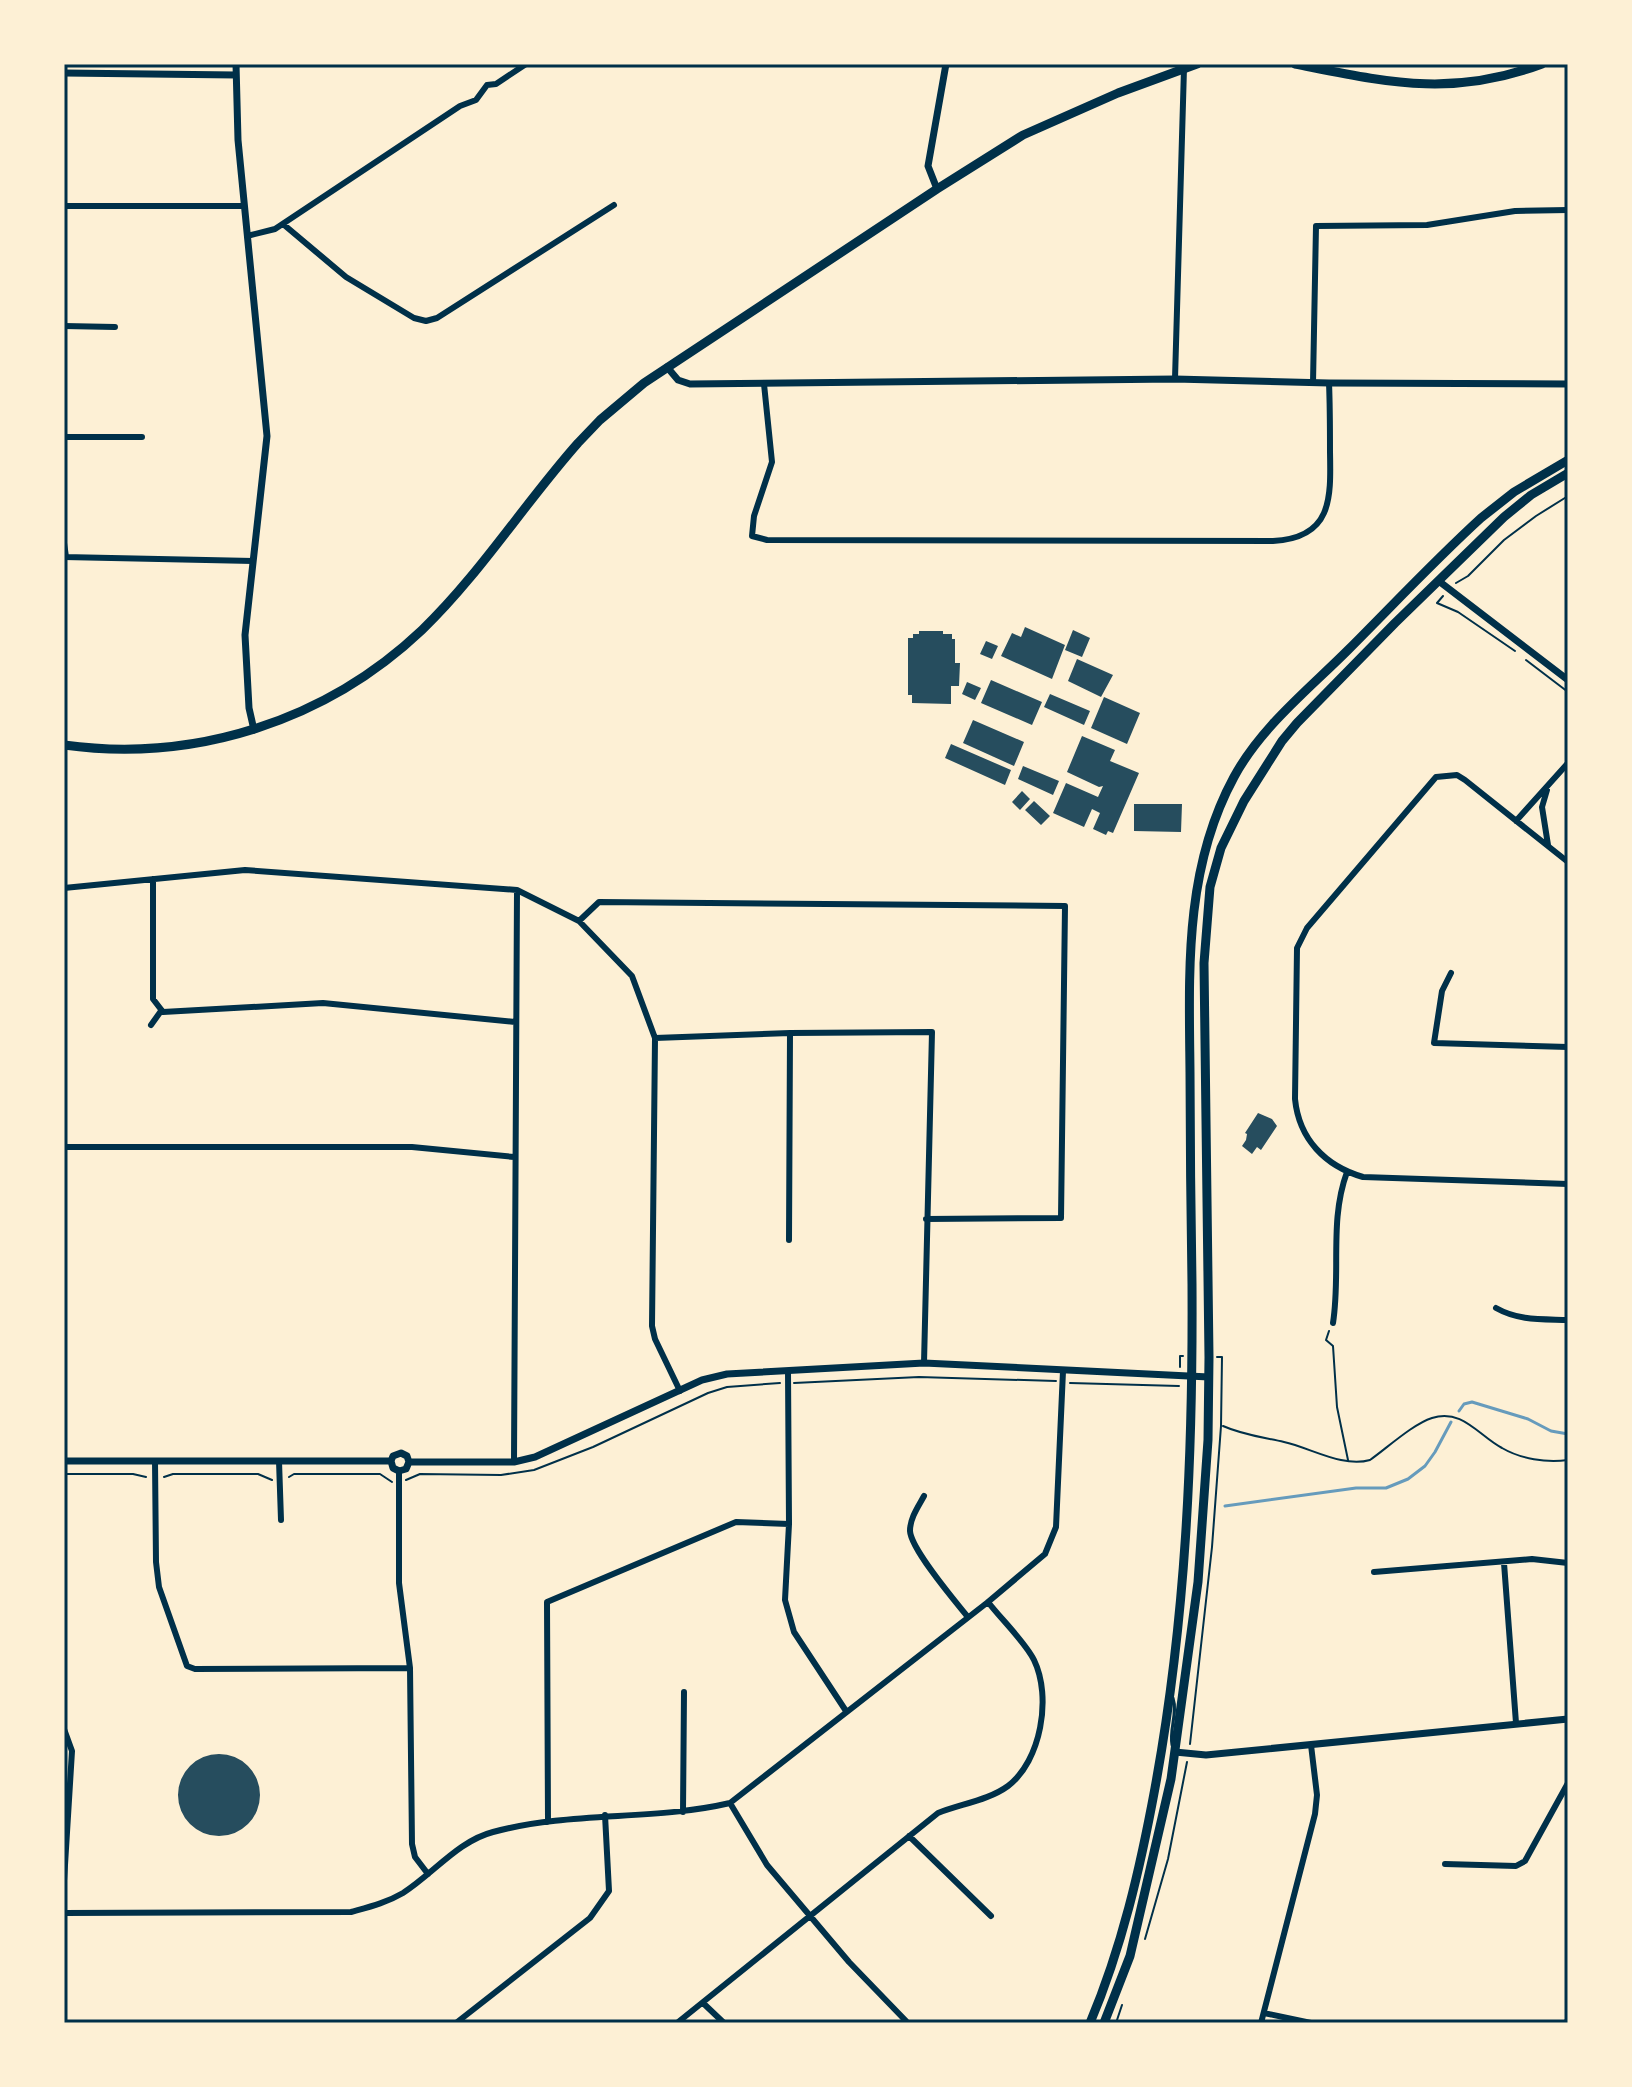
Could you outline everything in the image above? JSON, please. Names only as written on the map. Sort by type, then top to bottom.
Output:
[{"type":"main road","points":[[64,745],[123,750],[207,742],[254,730],[332,695],[389,658],[413,637],[455,594],[578,443],[623,399],[667,367],[1023,135],[1118,93],[1197,64]]},
{"type":"main road","points":[[1295,64],[1391,83],[1426,85],[1483,81],[1510,76],[1542,64]]},
{"type":"main road","points":[[1090,2023],[1133,1896],[1171,1693],[1187,1544],[1192,1376],[1188,984],[1193,911],[1201,862],[1213,823],[1231,784],[1255,744],[1287,709],[1499,504],[1568,460]]},
{"type":"main road","points":[[1104,2023],[1130,1956],[1171,1779],[1198,1582],[1209,1377],[1204,963],[1210,887],[1221,848],[1256,779],[1297,723],[1517,505],[1568,473]]},
{"type":"main road","points":[[1428,571],[1440,582]]},
{"type":"street","points":[[236,64],[243,206],[267,436],[245,635],[249,708],[254,730]]},
{"type":"street","points":[[247,236],[267,233],[283,224],[460,106],[476,100],[487,85],[496,84],[526,64]]},
{"type":"street","points":[[937,189],[928,166],[946,64]]},
{"type":"street","points":[[64,73],[100,68],[236,75]]},
{"type":"street","points":[[1175,379],[1184,68]]},
{"type":"street","points":[[283,224],[346,277],[414,318],[426,321],[437,318],[614,205]]},
{"type":"street","points":[[64,206],[243,206]]},
{"type":"street","points":[[1313,383],[1316,226],[1427,225],[1515,211],[1568,210]]},
{"type":"street","points":[[64,326],[115,327]]},
{"type":"street","points":[[667,367],[673,376],[684,383],[1175,379],[1568,384]]},
{"type":"street","points":[[764,384],[772,462],[754,516],[752,536],[767,540],[1273,541],[1289,540],[1312,530],[1329,504],[1329,383]]},
{"type":"street","points":[[64,437],[142,437]]},
{"type":"street","points":[[64,543],[65,557],[253,561]]},
{"type":"street","points":[[1440,582],[1568,680]]},
{"type":"street","points":[[1516,821],[1568,763]]},
{"type":"street","points":[[1568,862],[1457,775],[1436,777],[1301,937],[1296,961],[1296,1113],[1301,1127],[1330,1163],[1363,1177],[1568,1184]]},
{"type":"street","points":[[1548,786],[1542,807],[1548,845]]},
{"type":"street","points":[[64,888],[245,870],[517,890],[579,921],[632,976],[655,1038],[652,1321],[655,1339],[680,1391]]},
{"type":"street","points":[[153,879],[153,999],[161,1011],[170,1014],[323,1003],[515,1022]]},
{"type":"street","points":[[514,1462],[517,890]]},
{"type":"street","points":[[579,921],[599,902],[1065,906],[1061,1218],[926,1219]]},
{"type":"street","points":[[1451,973],[1442,991],[1434,1043],[1568,1047]]},
{"type":"street","points":[[151,1025],[161,1011]]},
{"type":"street","points":[[655,1038],[932,1032],[924,1363]]},
{"type":"street","points":[[789,1240],[790,1033]]},
{"type":"street","points":[[64,1147],[412,1147],[514,1157]]},
{"type":"street","points":[[1333,1323],[1337,1299],[1336,1210],[1347,1172]]},
{"type":"street","points":[[1496,1308],[1521,1318],[1568,1320]]},
{"type":"street","points":[[409,1462],[514,1462],[546,1454],[716,1376],[924,1363],[1209,1377]]},
{"type":"street","points":[[788,1371],[789,1524],[785,1600],[794,1632],[846,1711]]},
{"type":"street","points":[[64,1913],[351,1912],[384,1903],[404,1892],[471,1841],[490,1833],[548,1822],[605,1815],[683,1812],[730,1803],[1045,1554],[1054,1538],[1058,1499],[1063,1371]]},
{"type":"street","points":[[401,1453],[407,1456],[409,1462],[406,1469],[399,1471],[393,1468],[391,1461],[393,1456],[401,1453]]},
{"type":"street","points":[[64,1461],[391,1461]]},
{"type":"street","points":[[155,1461],[159,1587],[187,1666],[195,1669],[410,1668]]},
{"type":"street","points":[[279,1461],[281,1520]]},
{"type":"street","points":[[399,1471],[399,1583],[410,1668],[412,1844],[415,1857],[428,1874]]},
{"type":"street","points":[[924,1496],[913,1517],[910,1533],[920,1552],[967,1616]]},
{"type":"street","points":[[548,1822],[547,1602],[736,1522],[789,1524]]},
{"type":"street","points":[[1374,1572],[1532,1559],[1568,1563]]},
{"type":"street","points":[[1504,1563],[1516,1723]]},
{"type":"street","points":[[677,2023],[938,1813],[1007,1787],[1026,1768],[1036,1750],[1043,1688],[1034,1659],[988,1602]]},
{"type":"street","points":[[683,1812],[684,1692]]},
{"type":"street","points":[[1175,1752],[1206,1755],[1568,1719]]},
{"type":"street","points":[[64,1729],[72,1751],[64,1881]]},
{"type":"street","points":[[1261,2023],[1315,1814],[1317,1795],[1311,1745]]},
{"type":"street","points":[[1445,1864],[1516,1866],[1525,1861],[1568,1783]]},
{"type":"street","points":[[730,1803],[767,1865],[809,1917],[906,2021]]},
{"type":"street","points":[[456,2023],[590,1918],[603,1903],[609,1891],[605,1815]]},
{"type":"street","points":[[909,1836],[991,1916]]},
{"type":"street","points":[[703,2003],[724,2023]]},
{"type":"street","points":[[1264,2013],[1311,2023]]},
{"type":"lane","points":[[1171,1693],[1175,1707],[1171,1739],[1175,1752]]},
{"type":"path","points":[[1460,578],[1468,576],[1525,524],[1568,496]]},
{"type":"path","points":[[1437,603],[1458,612],[1568,692]]},
{"type":"path","points":[[1333,1323],[1326,1340],[1333,1346],[1337,1407],[1348,1462]]},
{"type":"path","points":[[1191,1740],[1212,1547],[1221,1426],[1222,1357]]},
{"type":"path","points":[[797,1383],[919,1377],[1055,1381]]},
{"type":"path","points":[[1071,1383],[1179,1386]]},
{"type":"path","points":[[1221,1426],[1248,1437],[1285,1442],[1348,1462],[1370,1460],[1425,1421],[1441,1416],[1461,1419],[1499,1447],[1514,1454],[1551,1461],[1568,1460]]},
{"type":"path","points":[[64,1474],[133,1474],[149,1478]]},
{"type":"path","points":[[162,1478],[173,1474],[258,1474],[272,1480]]},
{"type":"path","points":[[286,1479],[294,1474],[380,1474],[391,1482]]},
{"type":"path","points":[[1143,1946],[1168,1859],[1181,1783],[1187,1766]]},
{"type":"path","points":[[1116,2023],[1125,1998]]},
{"type":"building","points":[[1025,627],[1065,645],[1052,679],[1001,656],[1012,633],[1021,637]]},
{"type":"building","points":[[1073,630],[1090,638],[1082,657],[1065,650]]},
{"type":"building","points":[[919,631],[943,631],[943,634],[952,634],[952,639],[955,639],[955,663],[960,663],[959,686],[951,686],[951,704],[912,703],[912,695],[908,695],[908,638],[913,638],[913,634],[919,634]]},
{"type":"building","points":[[986,641],[998,646],[992,659],[980,654]]},
{"type":"building","points":[[1077,659],[1113,675],[1101,697],[1068,681]]},
{"type":"building","points":[[991,680],[1042,702],[1032,725],[981,703]]},
{"type":"building","points":[[967,682],[981,688],[975,700],[962,694]]},
{"type":"building","points":[[1050,694],[1090,711],[1084,725],[1044,707]]},
{"type":"building","points":[[1104,697],[1140,713],[1127,744],[1091,728]]},
{"type":"building","points":[[973,720],[1024,742],[1014,766],[963,743]]},
{"type":"building","points":[[1082,736],[1115,750],[1110,761],[1139,773],[1113,833],[1108,831],[1106,835],[1093,829],[1100,813],[1092,809],[1084,827],[1053,813],[1066,783],[1098,797],[1103,786],[1067,772]]},
{"type":"building","points":[[951,744],[1011,770],[1005,785],[945,758]]},
{"type":"building","points":[[1023,766],[1059,781],[1053,795],[1018,779]]},
{"type":"building","points":[[1022,791],[1030,799],[1020,810],[1012,802]]},
{"type":"building","points":[[1034,801],[1050,816],[1041,825],[1025,810]]},
{"type":"building","points":[[1134,804],[1182,804],[1181,832],[1134,831]]},
{"type":"building","points":[[1258,1113],[1272,1119],[1277,1126],[1261,1150],[1257,1147],[1252,1154],[1242,1146],[1246,1140],[1245,1133]]},
{"type":"building","points":[[219,1754],[235,1757],[248,1766],[257,1779],[260,1795],[257,1811],[248,1824],[235,1833],[219,1836],[203,1833],[190,1824],[181,1811],[178,1795],[181,1779],[190,1766],[203,1757]]},
{"type":"waterway","points":[[1459,1411],[1464,1404],[1472,1402],[1528,1419],[1551,1431],[1568,1434]]},
{"type":"waterway","points":[[1225,1506],[1356,1488],[1386,1488],[1408,1479],[1425,1466],[1451,1422]]}]
